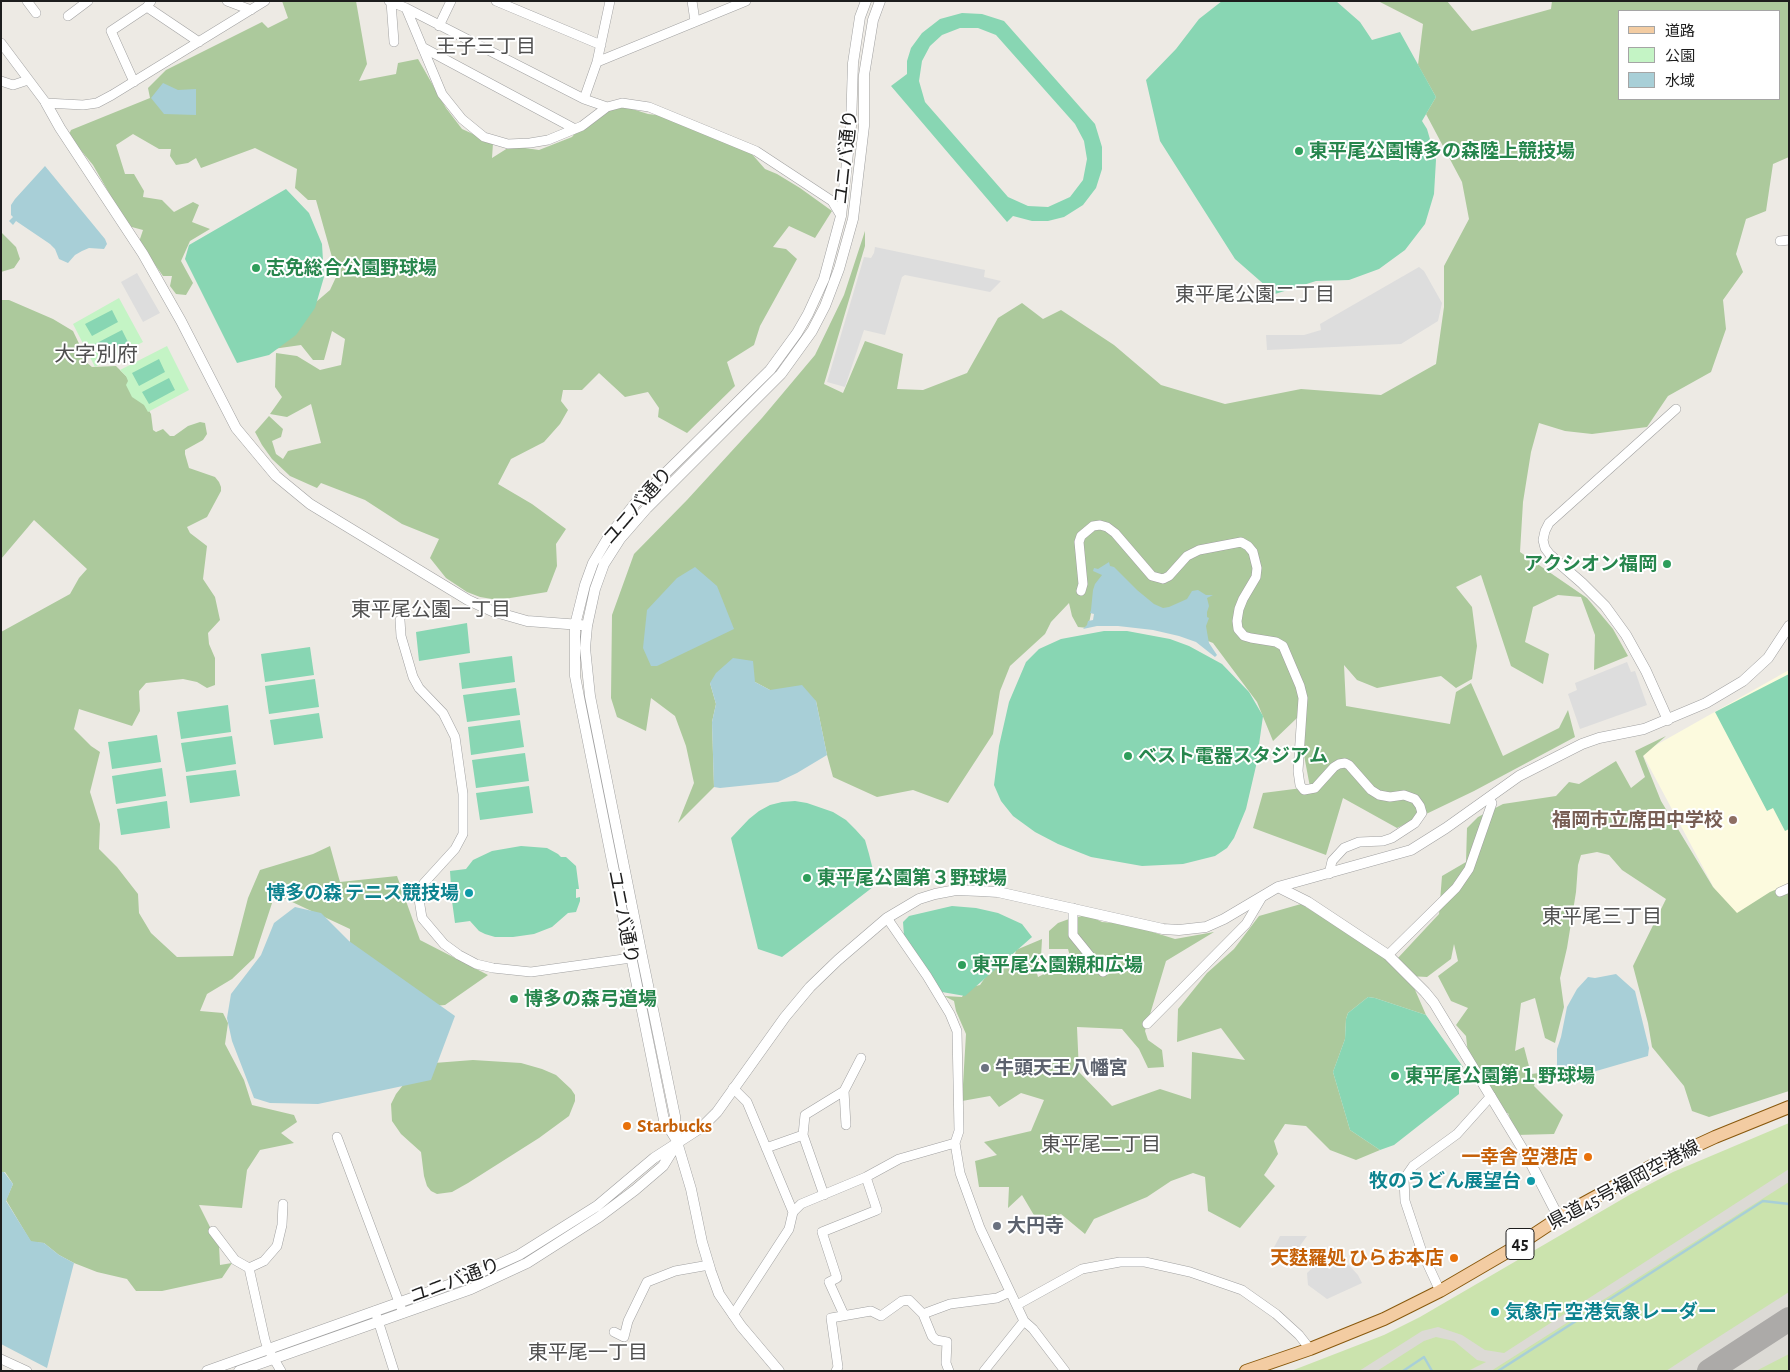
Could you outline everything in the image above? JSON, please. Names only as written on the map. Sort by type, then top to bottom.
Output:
[{"type":"main road","name":"県道45号福岡空港線","points":[[1246,1371],[1310,1349],[1384,1320],[1440,1291],[1512,1249],[1559,1218],[1653,1166],[1716,1137],[1789,1107]]},
{"type":"street","points":[[27,1],[36,13]]},
{"type":"street","points":[[68,16],[76,5],[88,1]]},
{"type":"street","points":[[227,1],[251,10]]},
{"type":"street","points":[[46,103],[83,105],[97,103],[265,1]]},
{"type":"street","points":[[440,26],[451,1]]},
{"type":"street","points":[[496,1],[601,45]]},
{"type":"street","points":[[584,98],[597,62],[610,1]]},
{"type":"street","points":[[692,1],[695,20]]},
{"type":"street","points":[[597,62],[695,20],[746,1]]},
{"type":"street","name":"ユニバ通り","points":[[678,1142],[664,1120],[631,958],[575,676],[575,625],[585,585],[593,563],[609,536],[638,500],[770,370],[797,333],[808,314],[824,279],[841,216],[851,126],[853,64],[860,17],[866,1]]},
{"type":"street","name":"ユニバ通り","points":[[239,1371],[471,1289],[535,1259],[599,1217],[635,1190],[663,1166],[678,1142],[675,1116],[590,696],[585,648],[587,626],[604,564],[620,539],[647,508],[781,374],[812,331],[825,306],[839,269],[854,219],[864,126],[864,75],[873,20],[880,1]]},
{"type":"street","points":[[394,42],[390,2],[403,5],[440,26],[584,98],[607,107]]},
{"type":"street","points":[[134,82],[111,31],[149,4],[198,42]]},
{"type":"street","points":[[403,5],[442,94],[462,119],[484,137],[508,144],[548,140],[582,126],[607,107],[622,103],[649,107],[756,151],[832,201],[841,216],[854,219]]},
{"type":"street","points":[[1,43],[46,103],[60,128],[143,254],[181,321],[236,428],[276,476],[310,504],[468,600],[492,611],[527,621],[587,626]]},
{"type":"street","points":[[422,47],[575,129]]},
{"type":"street","points":[[1,81],[13,85],[28,80]]},
{"type":"street","points":[[1668,720],[1646,671],[1626,635],[1605,606],[1582,582],[1550,556],[1545,548],[1544,540],[1545,531],[1549,524],[1676,409]]},
{"type":"street","points":[[1081,591],[1084,584],[1079,542],[1081,536],[1093,526],[1107,527],[1115,533],[1152,576],[1163,579],[1169,576],[1187,556],[1199,550],[1241,542],[1248,546],[1253,552],[1257,568],[1256,577],[1239,609],[1238,629],[1244,636],[1276,642],[1283,646],[1300,686],[1303,698],[1298,771],[1300,785],[1304,790],[1315,788],[1334,767],[1345,763],[1350,765],[1371,790],[1380,795],[1390,797],[1404,795],[1415,799],[1422,813],[1415,822],[1392,838],[1383,841],[1358,842],[1344,848],[1332,861],[1329,874]]},
{"type":"street","points":[[400,620],[401,636],[413,677],[419,688],[443,713],[454,737],[463,794],[463,834],[455,849],[424,883],[418,893],[422,918],[444,944],[459,956],[476,964],[493,968],[531,972],[631,958]]},
{"type":"street","points":[[779,1371],[733,1315],[719,1294],[702,1242],[691,1189],[678,1142],[702,1128],[717,1112],[785,1017],[810,987],[887,918],[919,899],[935,894],[966,889],[998,892],[1129,922],[1179,930],[1206,927],[1224,919],[1278,887],[1411,850],[1431,839],[1519,776],[1582,744],[1599,738],[1644,729],[1706,703],[1743,681],[1768,658],[1789,626]]},
{"type":"street","points":[[1388,954],[1456,888],[1469,869],[1492,803],[1488,798]]},
{"type":"street","points":[[1278,887],[1308,902],[1388,954],[1425,992],[1434,1003],[1528,1158],[1559,1218]]},
{"type":"street","points":[[1147,1024],[1246,924],[1262,897]]},
{"type":"street","points":[[1073,908],[1073,935],[1103,972]]},
{"type":"street","points":[[887,918],[927,976],[950,1014],[957,1031],[959,1131],[954,1144],[960,1172],[969,1199],[1024,1321],[1033,1329],[1065,1371]]},
{"type":"street","points":[[846,1125],[844,1091],[861,1058]]},
{"type":"street","points":[[733,1088],[747,1102],[793,1212]]},
{"type":"street","points":[[824,1196],[804,1135],[805,1115],[844,1091]]},
{"type":"street","points":[[1440,1291],[1422,1252],[1405,1200],[1404,1179],[1414,1166],[1457,1134],[1491,1096]]},
{"type":"street","points":[[766,1148],[804,1135]]},
{"type":"street","points":[[337,1137],[403,1313]]},
{"type":"street","name":"ユニバ通り","points":[[206,1371],[468,1278],[519,1255],[597,1206],[654,1158],[678,1142]]},
{"type":"street","points":[[733,1315],[788,1230],[793,1212],[801,1204],[866,1177],[899,1159],[954,1144]]},
{"type":"street","points":[[844,1315],[829,1282],[837,1278],[822,1232],[877,1210],[866,1177]]},
{"type":"street","points":[[249,1268],[264,1261],[277,1246],[284,1204]]},
{"type":"street","points":[[213,1231],[235,1260],[249,1268],[268,1349],[281,1371]]},
{"type":"street","points":[[1018,1305],[1082,1269],[1105,1264],[1145,1262],[1190,1272],[1242,1290],[1276,1314],[1299,1335],[1310,1349]]},
{"type":"street","points":[[614,1332],[624,1337],[628,1321],[647,1282],[675,1271],[709,1265]]},
{"type":"street","points":[[923,1314],[950,1304],[996,1298],[1010,1292]]},
{"type":"street","points":[[836,1371],[838,1367],[831,1318],[871,1310],[881,1316],[902,1301],[909,1300],[923,1314],[932,1336],[936,1340],[947,1342],[946,1363],[949,1371]]},
{"type":"street","points":[[374,1311],[394,1371]]},
{"type":"street","points":[[984,1371],[1024,1321]]},
{"type":"street","points":[[1,1359],[27,1371]]},
{"type":"shaded area","points":[[875,247],[985,270],[984,277],[1001,281],[990,292],[905,275],[902,277],[885,335],[864,330],[845,387],[827,382],[864,257],[871,258]]},
{"type":"shaded area","points":[[1419,267],[1424,271],[1442,303],[1438,321],[1401,344],[1267,350],[1266,335],[1304,335],[1321,330],[1320,324]]},
{"type":"shaded area","points":[[137,273],[160,313],[143,322],[121,282]]},
{"type":"shaded area","points":[[1627,662],[1631,672],[1635,671],[1647,705],[1580,729],[1568,694],[1577,690],[1575,683]]},
{"type":"shaded area","name":"福岡市立席田中学校","points":[[1789,670],[1789,887],[1730,918],[1642,753]]},
{"type":"shaded area","points":[[1789,1124],[1789,1371],[1294,1371],[1329,1359],[1408,1325],[1482,1284],[1647,1186]]},
{"type":"shaded area","points":[[1280,1236],[1307,1236],[1289,1261],[1272,1251]]},
{"type":"shaded area","points":[[1331,1246],[1358,1275],[1362,1283],[1327,1299],[1308,1285],[1307,1273],[1322,1259]]},
{"type":"green space","points":[[282,1],[356,1],[367,64],[359,81],[396,74],[398,63],[418,59],[446,108],[462,129],[493,143],[492,158],[511,146],[539,150],[572,137],[591,114],[626,107],[648,114],[665,116],[751,153],[765,169],[800,188],[832,211],[815,238],[789,226],[773,247],[786,249],[797,259],[760,326],[754,345],[727,362],[735,386],[687,433],[658,417],[659,408],[648,392],[625,397],[599,373],[582,390],[563,390],[561,401],[568,410],[560,424],[544,442],[511,459],[498,484],[532,504],[566,529],[556,544],[557,566],[547,592],[498,600],[480,597],[467,592],[446,578],[430,558],[439,539],[402,524],[365,500],[321,483],[317,488],[290,476],[272,459],[262,445],[255,432],[269,416],[283,429],[281,437],[272,441],[276,454],[283,459],[288,451],[321,443],[311,404],[287,417],[270,414],[282,397],[275,387],[276,353],[297,356],[320,370],[341,365],[345,339],[332,331],[324,360],[313,360],[301,345],[273,349],[309,308],[330,290],[337,275],[316,200],[308,200],[295,188],[297,169],[255,148],[201,168],[196,158],[188,163],[176,165],[170,156],[171,149],[159,149],[133,134],[116,145],[125,174],[134,174],[144,191],[143,197],[162,200],[174,212],[193,202],[199,205],[192,222],[210,229],[190,241],[181,261],[193,283],[186,295],[176,294],[170,286],[172,276],[163,276],[139,242],[143,230],[128,226],[93,165],[79,148],[65,143],[71,130],[150,98],[148,88],[166,70],[262,22],[268,28],[288,18]]},
{"type":"green space","name":"東平尾公園博多の森陸上競技場","points":[[1222,1],[1336,1],[1360,22],[1372,40],[1400,32],[1436,97],[1422,121],[1427,129],[1436,160],[1434,194],[1425,224],[1405,250],[1379,269],[1349,280],[1316,281],[1275,294],[1235,259],[1160,141],[1146,80],[1176,49],[1199,19]]},
{"type":"green space","points":[[1378,1],[1447,1],[1472,31],[1551,9],[1552,1],[1789,1],[1789,157],[1773,164],[1766,211],[1746,219],[1736,254],[1743,272],[1723,300],[1726,329],[1711,372],[1668,396],[1647,427],[1592,434],[1565,431],[1539,423],[1531,452],[1523,502],[1520,552],[1587,598],[1613,629],[1628,656],[1594,670],[1595,635],[1581,597],[1558,595],[1533,607],[1525,642],[1549,654],[1543,684],[1511,666],[1481,575],[1456,587],[1472,607],[1477,646],[1472,679],[1456,688],[1441,676],[1377,688],[1357,680],[1344,665],[1346,706],[1450,724],[1456,692],[1471,683],[1503,756],[1559,728],[1568,710],[1575,737],[1474,791],[1397,828],[1343,798],[1326,855],[1253,828],[1263,793],[1310,787],[1297,718],[1273,741],[1257,702],[1213,643],[1203,639],[1170,611],[1096,589],[1088,628],[1078,627],[1072,616],[1069,603],[1051,622],[1045,634],[1010,666],[1000,691],[993,734],[948,803],[913,790],[877,797],[833,777],[816,701],[770,690],[755,682],[710,683],[716,704],[712,722],[714,787],[678,823],[694,783],[686,746],[675,716],[651,698],[646,731],[617,717],[611,698],[612,615],[634,554],[687,500],[762,418],[815,355],[844,295],[865,231],[865,246],[824,384],[843,393],[865,341],[903,354],[897,389],[923,390],[967,373],[998,318],[1022,303],[1043,319],[1061,310],[1114,345],[1161,385],[1225,404],[1301,389],[1381,395],[1436,364],[1444,307],[1444,266],[1469,219],[1462,182],[1426,114],[1436,97],[1418,65],[1423,24]]},
{"type":"green space","points":[[962,13],[982,14],[1004,21],[1095,124],[1102,147],[1102,169],[1096,188],[1083,205],[1064,217],[1048,221],[1032,221],[1013,216],[1007,222],[891,86],[907,74],[907,61],[911,48],[922,33],[940,19]],"holes":[[[960,28],[978,28],[996,35],[1075,124],[1084,141],[1087,159],[1083,180],[1070,197],[1048,207],[1028,206],[1008,197],[925,102],[919,81],[922,61],[930,46],[942,35]]]},
{"type":"green space","name":"志免総合公園野球場","points":[[286,189],[309,213],[322,244],[324,277],[315,308],[296,335],[269,355],[237,363],[185,259],[189,245]]},
{"type":"green space","points":[[1,232],[16,247],[20,259],[14,268],[1,272]]},
{"type":"green space","points":[[119,298],[143,342],[95,367],[73,324]]},
{"type":"green space","points":[[1,300],[9,300],[53,319],[73,331],[85,361],[92,367],[116,366],[129,379],[151,414],[153,430],[156,432],[163,429],[170,436],[174,436],[188,426],[200,422],[205,423],[207,434],[203,440],[185,450],[185,454],[189,468],[215,477],[221,487],[221,491],[207,517],[187,527],[190,533],[207,546],[203,579],[215,597],[220,620],[208,633],[209,644],[215,658],[215,685],[207,688],[197,682],[183,679],[146,683],[139,691],[140,711],[132,726],[79,709],[74,729],[100,752],[90,792],[100,824],[99,849],[117,867],[138,894],[139,913],[151,933],[177,957],[233,956],[248,898],[260,870],[313,854],[330,846],[340,882],[397,876],[420,940],[488,975],[445,1005],[391,1010],[350,978],[350,929],[275,894],[254,958],[232,979],[207,994],[200,1011],[223,1013],[228,1023],[225,1044],[244,1080],[252,1105],[294,1115],[297,1122],[281,1133],[294,1143],[260,1150],[247,1170],[242,1208],[199,1205],[219,1245],[220,1265],[232,1263],[222,1278],[162,1291],[136,1291],[127,1279],[97,1272],[59,1255],[44,1243],[31,1242],[6,1200],[13,1184],[5,1172],[1,1172],[1,632],[70,594],[79,578],[87,569],[34,520],[1,559]]},
{"type":"green space","points":[[112,310],[118,322],[92,336],[85,324]]},
{"type":"green space","points":[[122,330],[128,342],[102,356],[95,344]]},
{"type":"green space","points":[[167,346],[189,390],[148,412],[144,405],[132,397],[126,385],[128,381],[126,376],[120,370]]},
{"type":"green space","points":[[159,359],[165,372],[139,386],[132,373]]},
{"type":"green space","points":[[169,378],[175,390],[149,404],[142,392]]},
{"type":"green space","points":[[467,623],[470,653],[419,661],[416,632]]},
{"type":"green space","name":"ベスト電器スタジアム","points":[[1104,631],[1127,631],[1170,639],[1189,646],[1222,664],[1249,692],[1263,716],[1256,766],[1246,809],[1234,838],[1227,848],[1215,856],[1183,864],[1142,866],[1091,857],[1058,844],[1035,832],[1013,816],[1001,801],[994,785],[999,746],[1009,702],[1026,662],[1039,649],[1061,639]]},
{"type":"green space","points":[[310,647],[314,675],[265,682],[261,654]]},
{"type":"green space","points":[[512,656],[515,682],[462,689],[459,663]]},
{"type":"green space","points":[[1789,674],[1789,829],[1785,831],[1773,808],[1767,811],[1715,712]]},
{"type":"green space","points":[[315,679],[319,707],[269,714],[265,686]]},
{"type":"green space","points":[[516,688],[520,715],[467,722],[463,695]]},
{"type":"green space","points":[[228,705],[231,732],[181,739],[177,712]]},
{"type":"green space","points":[[319,713],[323,738],[274,745],[270,720]]},
{"type":"green space","points":[[520,720],[524,747],[471,755],[468,727]]},
{"type":"green space","points":[[157,735],[161,762],[112,769],[108,742]]},
{"type":"green space","points":[[232,736],[236,764],[186,772],[181,743]]},
{"type":"green space","points":[[1666,736],[1643,756],[1661,801],[1713,887],[1737,913],[1770,892],[1789,884],[1789,1091],[1709,1117],[1692,1111],[1684,1086],[1652,1047],[1648,1023],[1633,966],[1666,899],[1622,870],[1609,855],[1597,852],[1581,855],[1578,865],[1576,892],[1560,978],[1564,1007],[1555,1043],[1545,1038],[1535,998],[1521,1003],[1515,1051],[1524,1047],[1531,1074],[1539,1073],[1534,1086],[1563,1115],[1554,1134],[1516,1135],[1508,1113],[1498,1114],[1469,1063],[1466,1036],[1456,1025],[1468,1008],[1451,1001],[1438,976],[1458,961],[1454,944],[1451,959],[1427,977],[1409,976],[1426,1015],[1368,997],[1348,1013],[1345,1039],[1333,1072],[1350,1130],[1380,1150],[1356,1160],[1330,1150],[1306,1126],[1285,1124],[1274,1141],[1278,1154],[1264,1175],[1275,1186],[1240,1228],[1208,1211],[1205,1177],[1193,1173],[1171,1181],[1147,1197],[1094,1219],[1085,1234],[1061,1214],[1038,1222],[1022,1195],[1008,1208],[1009,1187],[979,1187],[975,1161],[997,1155],[984,1142],[1031,1131],[1044,1100],[1021,1093],[999,1107],[990,1096],[962,1101],[966,1034],[956,1011],[954,1001],[944,996],[962,997],[967,988],[980,985],[993,966],[1013,963],[1016,950],[1042,939],[1041,957],[1034,963],[1038,977],[1071,960],[1068,949],[1049,949],[1049,931],[1058,923],[1069,919],[1082,916],[1092,917],[1102,922],[1127,924],[1175,939],[1214,932],[1166,961],[1145,1031],[1148,1040],[1162,1050],[1164,1067],[1148,1068],[1139,1049],[1122,1029],[1077,1027],[1079,1072],[1112,1106],[1160,1089],[1191,1099],[1192,1052],[1245,1060],[1221,1028],[1177,1042],[1178,1009],[1207,973],[1234,949],[1259,916],[1301,904],[1369,946],[1397,959],[1439,914],[1442,876],[1466,862],[1467,828],[1478,817],[1503,804],[1556,796],[1569,782],[1579,784],[1616,761],[1631,788],[1645,777],[1635,751]]},
{"type":"green space","points":[[525,753],[529,781],[476,788],[472,760]]},
{"type":"green space","points":[[162,768],[166,796],[116,804],[112,776]]},
{"type":"green space","points":[[236,770],[240,796],[190,803],[186,776]]},
{"type":"green space","points":[[529,786],[533,813],[480,820],[476,793]]},
{"type":"green space","points":[[167,801],[170,828],[121,835],[117,809]]},
{"type":"green space","name":"東平尾公園第３野球場","points":[[795,801],[833,812],[846,820],[865,840],[873,870],[873,887],[782,957],[758,949],[731,838],[759,811],[770,805]]},
{"type":"green space","name":"博多の森 テニス競技場","points":[[521,846],[547,848],[561,857],[566,857],[576,866],[579,889],[576,889],[576,898],[580,897],[580,901],[576,912],[568,913],[552,927],[534,934],[513,937],[495,937],[485,934],[479,931],[470,921],[455,923],[452,901],[449,901],[450,871],[466,869],[473,860],[492,851]]},
{"type":"green space","name":"東平尾公園親和広場","points":[[952,906],[976,908],[998,913],[1022,924],[1032,937],[965,996],[942,992],[904,936],[903,922],[909,916]]},
{"type":"green space","name":"東平尾公園第１野球場","points":[[1368,997],[1426,1015],[1463,1067],[1454,1072],[1459,1081],[1459,1094],[1394,1145],[1380,1150],[1350,1130],[1333,1072],[1345,1039],[1348,1013]]},
{"type":"green space","points":[[473,1060],[521,1063],[542,1069],[556,1075],[571,1089],[575,1095],[575,1101],[569,1116],[539,1138],[452,1192],[437,1194],[427,1186],[421,1152],[401,1134],[392,1121],[391,1104],[396,1094],[411,1075],[434,1063]]},
{"type":"green space","points":[[1789,1123],[1789,1169],[1504,1353],[1485,1350],[1462,1335],[1438,1327],[1422,1331],[1359,1371],[1291,1371],[1384,1335],[1420,1317],[1631,1194],[1673,1172]]},
{"type":"green space","points":[[1789,1182],[1789,1292],[1666,1371],[1491,1371]]},
{"type":"green space","points":[[1436,1337],[1454,1341],[1477,1360],[1486,1362],[1468,1371],[1377,1371],[1424,1341]]},
{"type":"green space","points":[[1789,1354],[1789,1371],[1756,1371]]},
{"type":"water","points":[[163,83],[178,90],[196,89],[196,115],[164,114],[151,98]]},
{"type":"water","points":[[45,166],[105,239],[107,244],[104,249],[89,248],[75,255],[68,263],[59,259],[55,249],[50,244],[16,221],[13,225],[9,221],[13,217],[11,215],[11,205]]},
{"type":"water","points":[[1109,562],[1110,566],[1114,567],[1137,590],[1154,604],[1163,608],[1187,599],[1192,591],[1198,590],[1206,595],[1213,595],[1207,598],[1209,606],[1207,617],[1209,618],[1206,626],[1209,643],[1217,655],[1215,657],[1196,642],[1153,630],[1118,626],[1097,626],[1083,629],[1088,621],[1093,620],[1094,614],[1090,613],[1093,590],[1102,575],[1093,571],[1094,568],[1098,569]]},
{"type":"water","points":[[695,567],[717,586],[734,629],[657,666],[651,666],[643,648],[647,610],[677,578]]},
{"type":"water","points":[[733,658],[753,661],[755,682],[770,690],[802,685],[816,701],[827,755],[778,782],[714,787],[712,722],[716,704],[710,683],[716,673]]},
{"type":"water","points":[[295,907],[321,913],[349,941],[455,1016],[431,1080],[318,1104],[270,1103],[254,1098],[232,1041],[227,1018],[231,994],[261,955],[274,923]]},
{"type":"water","points":[[1616,974],[1635,991],[1649,1048],[1648,1056],[1579,1076],[1557,1078],[1557,1049],[1567,1007],[1577,989],[1588,977],[1595,978]]},
{"type":"water","points":[[1,1172],[4,1172],[13,1184],[6,1201],[31,1241],[44,1243],[59,1255],[74,1263],[47,1368],[1,1344]]},
{"type":"waterway","points":[[1498,1371],[1763,1201],[1789,1204]]},
{"type":"waterway","points":[[1403,1371],[1424,1357],[1432,1371]]},
{"type":"taxiway","points":[[1709,1371],[1789,1319]]},
{"type":"place","name":"東平尾公園博多の森陸上競技場","points":[[1299,151]]},
{"type":"place","name":"志免総合公園野球場","points":[[256,268]]},
{"type":"place","name":"アクシオン福岡","points":[[1667,564]]},
{"type":"place","name":"ベスト電器スタジアム","points":[[1128,756]]},
{"type":"place","name":"福岡市立席田中学校","points":[[1733,820]]},
{"type":"place","name":"東平尾公園第３野球場","points":[[807,878]]},
{"type":"place","name":"博多の森 テニス競技場","points":[[469,893]]},
{"type":"place","name":"東平尾公園親和広場","points":[[962,965]]},
{"type":"place","name":"博多の森弓道場","points":[[514,999]]},
{"type":"place","name":"牛頭天王八幡宮","points":[[985,1068]]},
{"type":"place","name":"東平尾公園第１野球場","points":[[1395,1076]]},
{"type":"place","name":"Starbucks","points":[[627,1126]]},
{"type":"place","name":"一幸舎 空港店","points":[[1588,1157]]},
{"type":"place","name":"牧のうどん展望台","points":[[1531,1181]]},
{"type":"place","name":"大円寺","points":[[997,1226]]},
{"type":"place","name":"天麩羅処 ひらお本店","points":[[1454,1258]]},
{"type":"place","name":"気象庁 空港気象レーダー","points":[[1495,1312]]},
{"type":"district","name":"王子三丁目","points":[[486,47]]},
{"type":"district","name":"東平尾公園二丁目","points":[[1255,295]]},
{"type":"district","name":"大字別府","points":[[96,355]]},
{"type":"district","name":"東平尾公園一丁目","points":[[431,610]]},
{"type":"district","name":"東平尾三丁目","points":[[1602,917]]},
{"type":"district","name":"東平尾二丁目","points":[[1101,1145]]},
{"type":"district","name":"東平尾一丁目","points":[[588,1353]]}]
